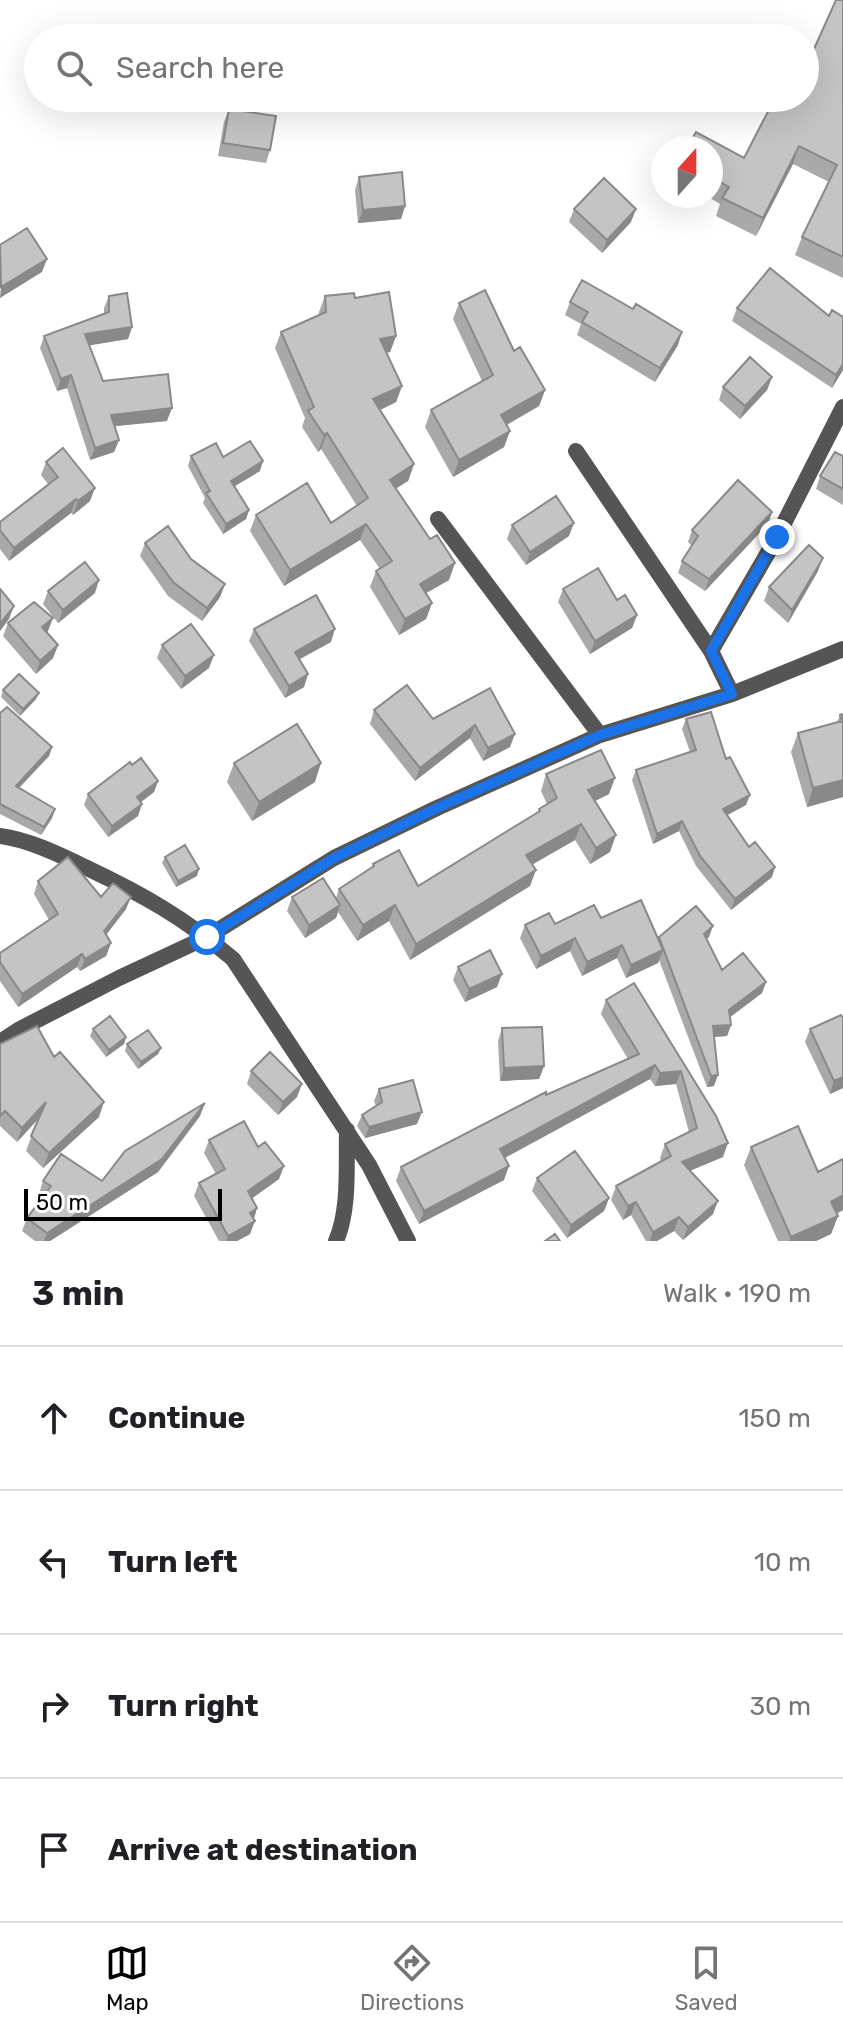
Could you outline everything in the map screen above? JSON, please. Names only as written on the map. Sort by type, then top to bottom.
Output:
[{"type":"street","points":[[711,651],[777,537],[843,407]]},
{"type":"street","points":[[576,451],[711,651],[732,694]]},
{"type":"street","points":[[438,519],[600,735]]},
{"type":"street","points":[[0,1042],[105,985],[207,937],[334,858],[437,808],[600,735],[732,694],[843,649]]},
{"type":"street","points":[[0,836],[54,852],[151,898],[233,959],[369,1165],[408,1241]]},
{"type":"street","points":[[336,1241],[342,1211],[347,1130]]},
{"type":"building","points":[[836,0],[843,0],[843,257],[802,237],[837,165],[799,146],[763,218],[723,198],[729,187],[723,184],[723,147],[744,158],[768,112],[819,112],[819,38]]},
{"type":"building","points":[[228,112],[276,116],[270,150],[223,143]]},
{"type":"building","points":[[402,172],[405,206],[363,210],[359,177]]},
{"type":"building","points":[[604,178],[636,209],[607,240],[574,209]]},
{"type":"building","points":[[27,228],[47,259],[1,287],[0,245]]},
{"type":"building","points":[[770,268],[829,316],[832,310],[843,317],[843,364],[836,375],[737,308]]},
{"type":"building","points":[[582,280],[633,309],[636,304],[682,332],[660,368],[582,322],[588,312],[570,302]]},
{"type":"building","points":[[485,290],[514,351],[520,347],[545,390],[501,415],[510,431],[459,460],[431,410],[493,375],[459,303]]},
{"type":"building","points":[[389,292],[396,336],[380,339],[402,386],[373,399],[414,464],[390,480],[430,539],[437,535],[455,563],[420,584],[432,603],[405,619],[376,571],[392,561],[366,524],[290,570],[256,515],[307,483],[331,523],[368,498],[327,433],[324,435],[308,411],[314,407],[281,332],[326,312],[325,296],[354,293],[355,298]]},
{"type":"building","points":[[127,293],[132,327],[85,334],[103,381],[168,374],[172,408],[111,415],[119,440],[95,448],[71,375],[61,379],[44,336],[109,312],[109,296]]},
{"type":"building","points":[[750,357],[772,377],[745,406],[723,387]]},
{"type":"building","points":[[250,441],[263,461],[231,481],[249,510],[226,524],[206,493],[210,491],[191,456],[216,443],[223,457]]},
{"type":"building","points":[[63,448],[95,488],[78,501],[76,499],[14,548],[0,530],[0,522],[58,477],[46,462]]},
{"type":"building","points":[[835,452],[843,456],[843,489],[820,476]]},
{"type":"building","points":[[738,480],[772,512],[709,579],[682,561],[698,536],[692,530]]},
{"type":"building","points":[[556,496],[574,523],[530,552],[512,525]]},
{"type":"building","points":[[168,526],[191,559],[225,584],[207,608],[173,582],[145,543]]},
{"type":"building","points":[[809,545],[823,558],[792,610],[769,587]]},
{"type":"building","points":[[85,562],[99,580],[63,610],[48,591]]},
{"type":"building","points":[[598,568],[617,600],[625,595],[637,615],[595,641],[563,589]]},
{"type":"building","points":[[0,589],[14,606],[0,624]]},
{"type":"building","points":[[316,595],[335,629],[295,652],[308,674],[289,686],[254,629]]},
{"type":"building","points":[[34,602],[53,618],[42,627],[58,645],[40,661],[8,623]]},
{"type":"building","points":[[191,624],[214,655],[185,676],[162,645]]},
{"type":"building","points":[[19,674],[39,693],[23,709],[3,690]]},
{"type":"building","points":[[407,685],[433,719],[490,688],[515,734],[488,748],[475,725],[420,768],[374,710]]},
{"type":"building","points":[[7,707],[52,747],[16,786],[55,809],[44,827],[0,804],[0,713]]},
{"type":"building","points":[[711,712],[726,759],[730,757],[750,795],[723,809],[749,847],[755,842],[775,867],[735,899],[700,856],[682,821],[657,834],[636,770],[696,750],[686,719]]},
{"type":"building","points":[[843,714],[843,780],[813,788],[798,733],[842,721],[840,715]]},
{"type":"building","points":[[297,724],[321,763],[259,802],[234,763]]},
{"type":"building","points":[[601,750],[615,778],[588,790],[616,835],[596,848],[581,824],[526,855],[536,870],[416,944],[395,905],[363,925],[339,889],[373,864],[399,850],[418,886],[557,798],[546,774]]},
{"type":"building","points":[[141,758],[158,781],[137,797],[142,804],[112,826],[88,794],[130,762],[132,765]]},
{"type":"building","points":[[185,845],[199,869],[178,881],[165,857]]},
{"type":"building","points":[[68,857],[101,897],[113,883],[131,897],[104,931],[111,943],[85,959],[82,954],[22,994],[0,962],[0,953],[58,914],[38,881]]},
{"type":"building","points":[[323,878],[340,905],[309,925],[292,897]]},
{"type":"building","points":[[641,900],[663,950],[631,965],[622,945],[587,962],[575,938],[541,956],[525,925],[549,913],[555,924],[594,905],[601,918]]},
{"type":"building","points":[[696,906],[713,926],[704,934],[722,970],[743,953],[766,982],[729,1010],[731,1025],[713,1026],[718,1075],[711,1076],[659,937]]},
{"type":"building","points":[[490,950],[502,974],[469,989],[458,967]]},
{"type":"building","points":[[634,983],[716,1116],[728,1143],[682,1162],[718,1201],[688,1227],[679,1217],[653,1232],[636,1202],[628,1206],[616,1186],[671,1156],[665,1144],[697,1128],[681,1071],[660,1073],[655,1065],[500,1149],[509,1166],[424,1211],[401,1167],[546,1092],[546,1095],[639,1054],[606,1000]]},
{"type":"building","points":[[841,1015],[843,1077],[834,1081],[810,1029]]},
{"type":"building","points":[[110,1016],[126,1037],[109,1050],[93,1029]]},
{"type":"building","points":[[37,1026],[54,1057],[60,1052],[104,1102],[49,1153],[31,1136],[46,1102],[22,1128],[5,1111],[0,1116],[0,1044]]},
{"type":"building","points":[[542,1027],[544,1066],[504,1068],[502,1028]]},
{"type":"building","points":[[148,1030],[161,1048],[141,1062],[127,1044]]},
{"type":"building","points":[[270,1052],[302,1084],[283,1102],[251,1071]]},
{"type":"building","points":[[413,1080],[422,1112],[369,1127],[362,1115],[382,1102],[379,1089]]},
{"type":"building","points":[[205,1103],[162,1159],[47,1233],[27,1218],[51,1186],[43,1181],[61,1154],[102,1181],[125,1151]]},
{"type":"building","points":[[244,1121],[258,1147],[265,1142],[284,1166],[248,1191],[257,1208],[250,1213],[255,1221],[228,1236],[199,1183],[225,1169],[209,1140]]},
{"type":"building","points":[[798,1126],[818,1172],[843,1159],[843,1195],[831,1202],[838,1216],[791,1237],[751,1147]]},
{"type":"building","points":[[575,1151],[609,1198],[571,1225],[537,1178]]},
{"type":"building","points":[[555,1234],[560,1241],[545,1241]]},
{"type":"route","points":[[207,937],[334,858],[437,808],[600,735],[732,694],[711,651],[777,537]]}]
